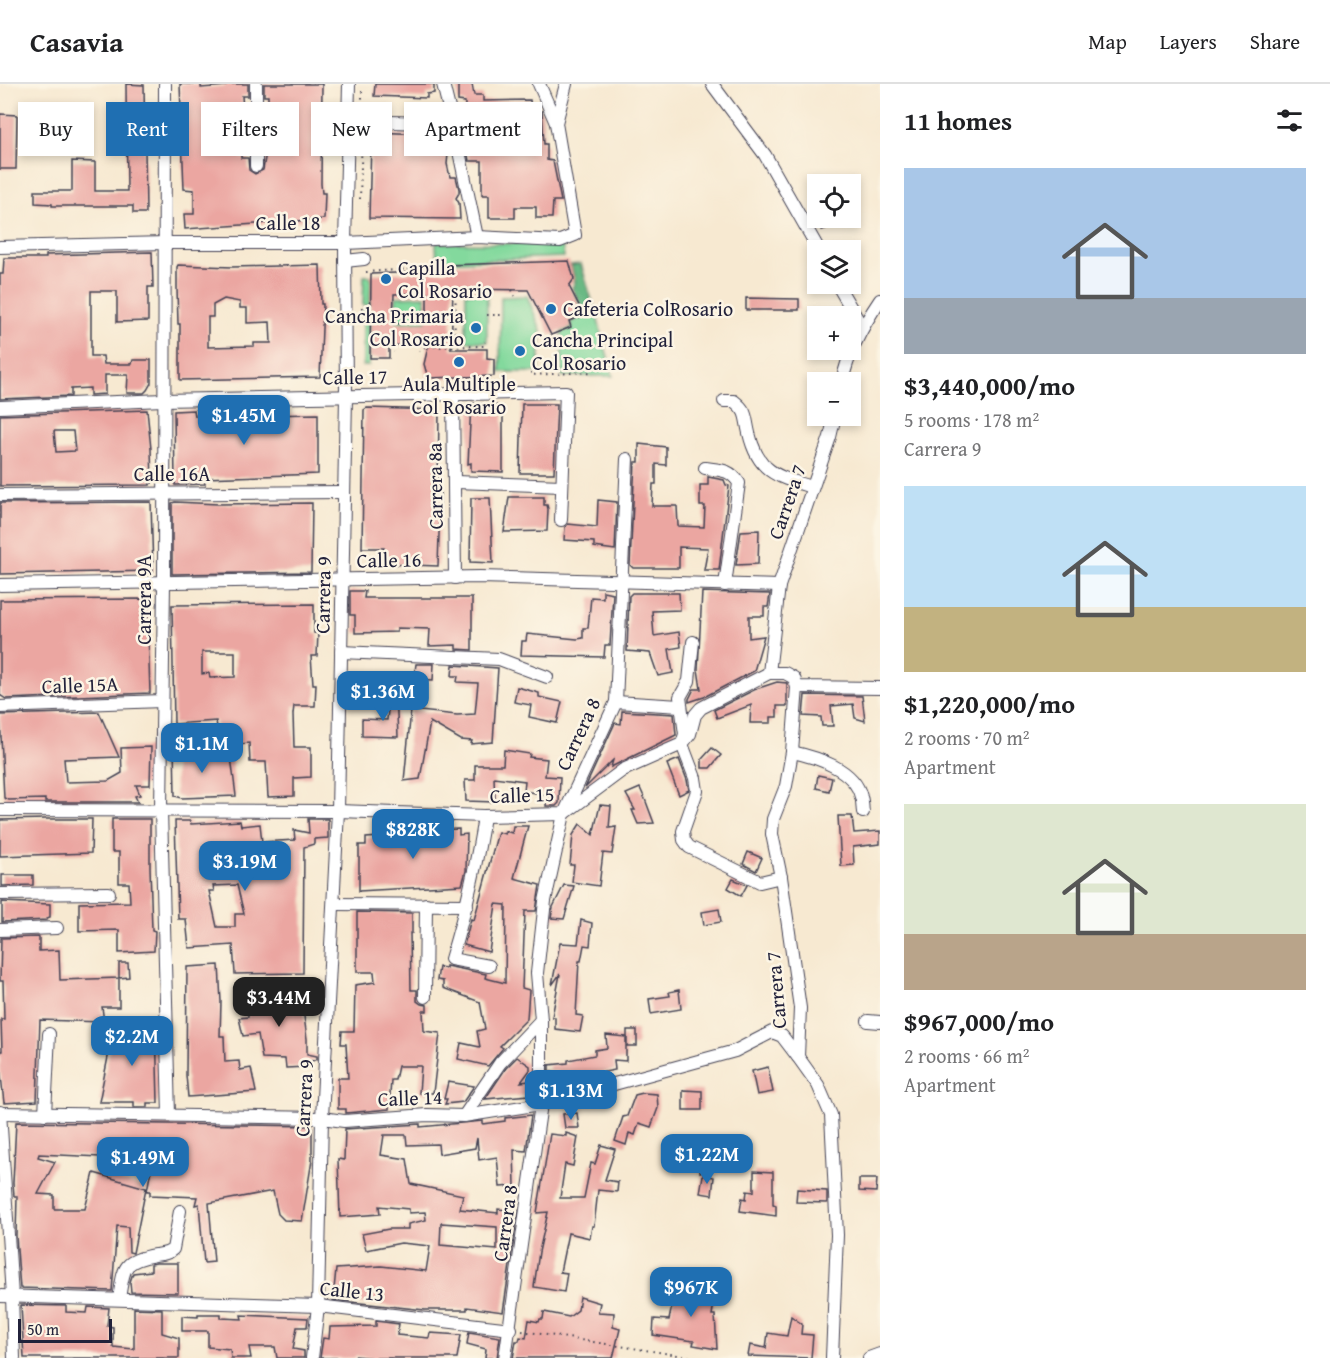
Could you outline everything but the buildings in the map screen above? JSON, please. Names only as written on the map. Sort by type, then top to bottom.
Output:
[{"type":"street","name":"Carrera 9A","points":[[165,84],[166,243],[161,810],[169,1115]]},
{"type":"street","points":[[256,84],[256,166]]},
{"type":"street","name":"Carrera 9","points":[[349,84],[349,102]]},
{"type":"street","points":[[442,84],[456,137],[477,237]]},
{"type":"street","points":[[539,84],[556,123]]},
{"type":"street","points":[[556,123],[566,84]]},
{"type":"street","points":[[712,84],[765,155],[813,240]]},
{"type":"street","name":"Calle 18","points":[[0,247],[166,243],[345,243],[477,237],[560,241],[575,235],[556,123]]},
{"type":"street","name":"Carrera 9","points":[[312,1358],[318,1306],[322,1118],[338,811],[346,397],[347,156]]},
{"type":"street","points":[[345,267],[364,259]]},
{"type":"street","points":[[843,294],[862,327]]},
{"type":"street","points":[[844,372],[862,327],[880,300]]},
{"type":"street","name":"Calle 17","points":[[0,407],[163,400],[566,392],[561,486]]},
{"type":"street","name":"Carrera 8a","points":[[453,393],[456,482],[455,578]]},
{"type":"street","points":[[723,401],[734,401],[745,411],[754,448],[769,471],[778,477],[812,488]]},
{"type":"street","name":"Carrera 7","points":[[769,673],[779,586],[832,426]]},
{"type":"street","name":"Carrera 8","points":[[505,1358],[511,1329],[541,1104],[541,1020],[537,973],[545,901],[564,814],[616,702],[627,459]]},
{"type":"street","points":[[705,468],[727,471],[734,475],[739,483],[725,585]]},
{"type":"street","points":[[456,482],[561,486],[561,520]]},
{"type":"street","name":"Calle 16A","points":[[0,495],[344,492]]},
{"type":"street","name":"Calle 16","points":[[0,585],[455,578],[779,586]]},
{"type":"street","points":[[693,642],[689,681],[680,697],[685,734],[682,744],[695,778],[696,791],[683,831],[684,840],[689,847],[760,882],[781,877]]},
{"type":"street","points":[[341,652],[498,659],[547,677]]},
{"type":"street","points":[[682,744],[690,734],[695,715],[701,708],[769,673],[785,673],[794,678],[797,687],[880,688]]},
{"type":"street","name":"Carrera 7","points":[[797,687],[792,752],[786,786],[773,819],[772,834],[781,877],[800,1008],[798,1057]]},
{"type":"street","name":"Calle 15A","points":[[0,707],[162,701]]},
{"type":"street","points":[[616,702],[680,706]]},
{"type":"street","name":"Calle 15","points":[[0,810],[338,811],[484,816],[564,814],[623,770],[682,744]]},
{"type":"street","points":[[792,752],[810,756],[845,773],[861,795],[863,812]]},
{"type":"street","points":[[484,816],[477,863],[451,959],[489,966]]},
{"type":"street","points":[[0,894],[109,893]]},
{"type":"street","points":[[334,904],[467,905]]},
{"type":"street","points":[[424,997],[426,904]]},
{"type":"street","points":[[0,930],[57,928]]},
{"type":"street","points":[[464,1116],[500,1063],[541,1020]]},
{"type":"street","name":"Calle 14","points":[[0,1112],[322,1118],[344,1121],[427,1115],[464,1116],[541,1104],[735,1051],[772,1032],[782,1036],[798,1057]]},
{"type":"street","points":[[45,1114],[49,1034]]},
{"type":"street","points":[[798,1057],[818,1085],[831,1115],[837,1235],[832,1358]]},
{"type":"street","points":[[0,1112],[6,1296],[14,1358]]},
{"type":"street","points":[[117,1299],[119,1299],[124,1269],[127,1264],[149,1256],[169,1253],[173,1249],[180,1211]]},
{"type":"street","name":"Calle 13","points":[[6,1296],[318,1306],[511,1329]]},
{"type":"street","points":[[869,1358],[880,1353]]},
{"type":"path","points":[[362,84],[362,102]]},
{"type":"path","points":[[360,198],[362,156]]},
{"type":"path","points":[[345,267],[440,267],[440,269]]},
{"type":"path","points":[[478,288],[478,293]]},
{"type":"path","points":[[450,350],[454,346],[456,289]]},
{"type":"path","points":[[512,290],[515,296]]},
{"type":"path","points":[[361,308],[371,308]]},
{"type":"path","points":[[487,315],[501,315]]},
{"type":"path","points":[[419,351],[425,345],[476,347],[484,346],[485,342]]},
{"type":"path","points":[[393,346],[394,352]]},
{"type":"path","points":[[531,372],[531,375],[593,372]]},
{"type":"path","points":[[511,1329],[697,1358]]},
{"type":"green space","points":[[436,243],[562,244],[564,257],[437,262]]},
{"type":"green space","points":[[581,264],[595,311],[585,315],[572,288],[575,282],[571,265]]},
{"type":"green space","points":[[364,276],[371,276],[370,305],[363,305]]},
{"type":"green space","name":"Cancha Primaria Col Rosario","points":[[487,292],[487,342],[466,341],[466,293]]},
{"type":"green space","points":[[425,296],[426,321],[396,322],[396,297]]},
{"type":"green space","name":"Cancha Principal Col Rosario","points":[[527,296],[541,330],[539,372],[500,372],[501,297]]},
{"type":"green space","points":[[363,310],[370,310],[369,366],[363,366]]},
{"type":"green space","points":[[596,313],[613,376],[562,376],[562,332],[572,328],[570,322]]},
{"type":"place","name":"Capilla Col Rosario","points":[[386,279]]},
{"type":"place","name":"Cafeteria ColRosario","points":[[551,309]]},
{"type":"place","name":"Cancha Primaria Col Rosario","points":[[476,328]]},
{"type":"place","name":"Cancha Principal Col Rosario","points":[[520,351]]},
{"type":"place","name":"Aula Multiple Col Rosario","points":[[459,362]]}]
